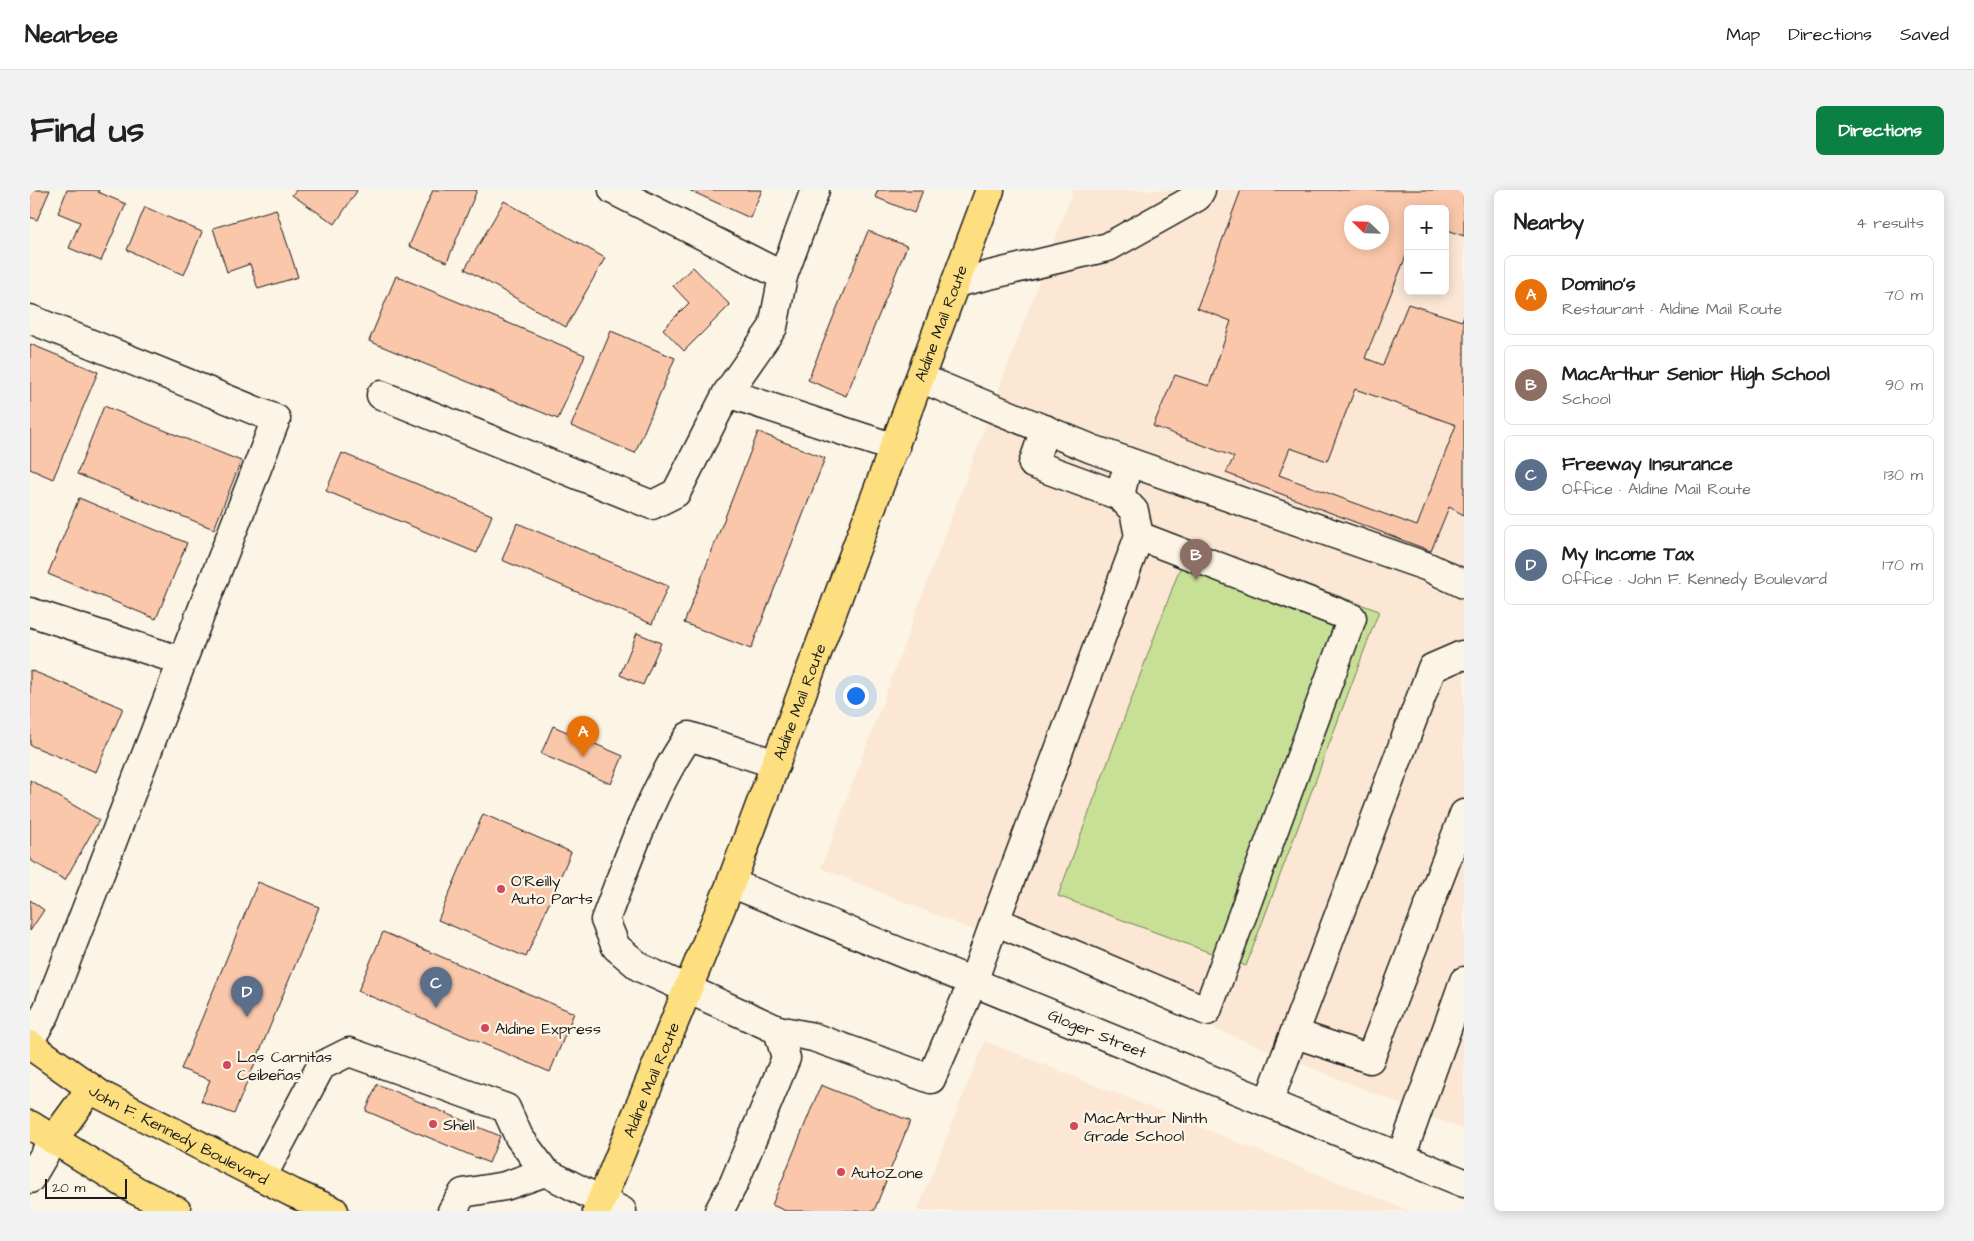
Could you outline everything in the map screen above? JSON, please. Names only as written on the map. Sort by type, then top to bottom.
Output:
[{"type":"main road","name":"Aldine Mail Route","points":[[607,1208],[688,990],[732,883],[990,190]]},
{"type":"main road","name":"John F. Kennedy Boulevard","points":[[30,1045],[101,1095],[262,1177],[334,1211]]},
{"type":"main road","points":[[53,1140],[91,1088]]},
{"type":"main road","points":[[30,1125],[135,1190],[177,1211]]},
{"type":"street","points":[[613,190],[783,276]]},
{"type":"street","points":[[381,395],[652,505],[676,492],[727,392],[773,327],[783,276],[816,190]]},
{"type":"street","points":[[956,283],[1108,247],[1197,198],[1201,190]]},
{"type":"street","points":[[30,318],[276,418],[48,1006],[30,1040]]},
{"type":"street","points":[[920,378],[1128,461],[1428,567],[1464,584]]},
{"type":"street","points":[[727,392],[894,448]]},
{"type":"street","points":[[776,764],[688,736],[672,760],[632,849],[605,920],[616,947],[641,968],[778,1030],[812,1037],[931,1079],[973,982],[1138,536],[1134,511],[1120,496],[1033,464],[1045,429]]},
{"type":"street","points":[[1120,496],[1128,461]]},
{"type":"street","points":[[995,920],[1207,1012],[1352,618],[1138,536]]},
{"type":"street","points":[[30,612],[182,660]]},
{"type":"street","points":[[1268,1103],[1296,1034],[1432,668],[1464,656]]},
{"type":"street","points":[[1296,1034],[1370,1059],[1464,814]]},
{"type":"street","name":"Gloger Street","points":[[732,883],[1464,1183]]},
{"type":"street","points":[[1401,1157],[1464,981]]},
{"type":"street","points":[[719,1211],[734,1183],[786,1058],[778,1030]]},
{"type":"street","points":[[262,1177],[321,1066],[349,1052],[506,1108],[519,1137],[545,1172],[607,1208]]},
{"type":"street","points":[[30,1179],[53,1140]]},
{"type":"street","points":[[452,1211],[463,1193],[505,1186],[545,1172]]},
{"type":"shaded area","points":[[1073,190],[1464,190],[1464,1130],[821,868]]},
{"type":"shaded area","name":"MacArthur Ninth Grade School","points":[[985,1041],[1410,1211],[917,1211]]},
{"type":"green space","points":[[1190,541],[1379,611],[1246,966],[1058,896]]},
{"type":"building","points":[[30,190],[50,190],[37,220],[30,217]]},
{"type":"building","points":[[67,190],[99,190],[98,192],[126,204],[101,261],[69,248],[80,222],[58,213]]},
{"type":"building","points":[[296,190],[357,191],[335,224],[292,195]]},
{"type":"building","points":[[433,190],[477,190],[447,262],[409,246]]},
{"type":"building","points":[[689,190],[762,190],[750,218]]},
{"type":"building","points":[[878,190],[923,190],[914,213],[875,197]]},
{"type":"building","points":[[1241,190],[1464,190],[1464,236],[1449,230],[1449,205],[1404,205],[1404,261],[1365,358],[1383,365],[1408,304],[1462,321],[1464,315],[1464,515],[1449,507],[1431,551],[1226,473],[1234,457],[1153,426],[1175,375],[1209,386],[1231,321],[1197,308]],"holes":[[[1355,389],[1456,425],[1417,526],[1279,475],[1290,448],[1327,461]]]},
{"type":"building","points":[[504,201],[605,258],[566,327],[465,269]]},
{"type":"building","points":[[145,207],[202,232],[184,275],[127,250]]},
{"type":"building","points":[[276,209],[298,277],[258,289],[250,264],[227,272],[213,228]]},
{"type":"building","points":[[868,231],[907,246],[846,396],[808,380]]},
{"type":"building","points":[[693,267],[730,305],[684,351],[663,329],[689,303],[673,286]]},
{"type":"building","points":[[396,276],[585,355],[558,419],[369,341]]},
{"type":"building","points":[[611,331],[675,358],[635,453],[571,426]]},
{"type":"building","points":[[30,344],[98,372],[53,479],[30,469]]},
{"type":"building","points":[[104,406],[241,461],[214,529],[77,474]]},
{"type":"building","points":[[758,432],[825,458],[751,649],[684,623]]},
{"type":"building","points":[[342,453],[492,515],[477,553],[326,491]]},
{"type":"building","points":[[79,498],[187,543],[156,619],[48,574]]},
{"type":"building","points":[[517,523],[668,586],[652,624],[502,560]]},
{"type":"building","points":[[637,633],[661,643],[643,685],[620,675]]},
{"type":"building","points":[[30,670],[123,708],[96,772],[30,745]]},
{"type":"building","points":[[553,726],[623,756],[611,784],[541,754]]},
{"type":"building","points":[[30,780],[99,820],[65,880],[30,860]]},
{"type":"building","points":[[483,814],[571,852],[526,957],[438,920]]},
{"type":"building","points":[[258,882],[319,907],[234,1114],[201,1101],[210,1080],[181,1069]]},
{"type":"building","points":[[30,900],[44,910],[30,931]]},
{"type":"building","points":[[383,932],[574,1013],[550,1072],[358,991]]},
{"type":"building","name":"Shell","points":[[377,1084],[500,1136],[489,1163],[366,1111]]},
{"type":"building","points":[[821,1085],[910,1121],[874,1211],[786,1211],[772,1205]]},
{"type":"place","name":"MacArthur Senior High School","points":[[1196,580]]},
{"type":"place","name":"Domino's","points":[[583,757]]},
{"type":"place","name":"O'Reilly Auto Parts","points":[[501,889]]},
{"type":"place","name":"Freeway Insurance","points":[[436,1008]]},
{"type":"place","name":"My Income Tax","points":[[247,1017]]},
{"type":"place","name":"Aldine Express","points":[[485,1028]]},
{"type":"place","name":"Las Carnitas Ceibeñas","points":[[227,1065]]},
{"type":"place","name":"Shell","points":[[433,1124]]},
{"type":"place","name":"MacArthur Ninth Grade School","points":[[1074,1126]]},
{"type":"place","name":"AutoZone","points":[[841,1172]]}]
